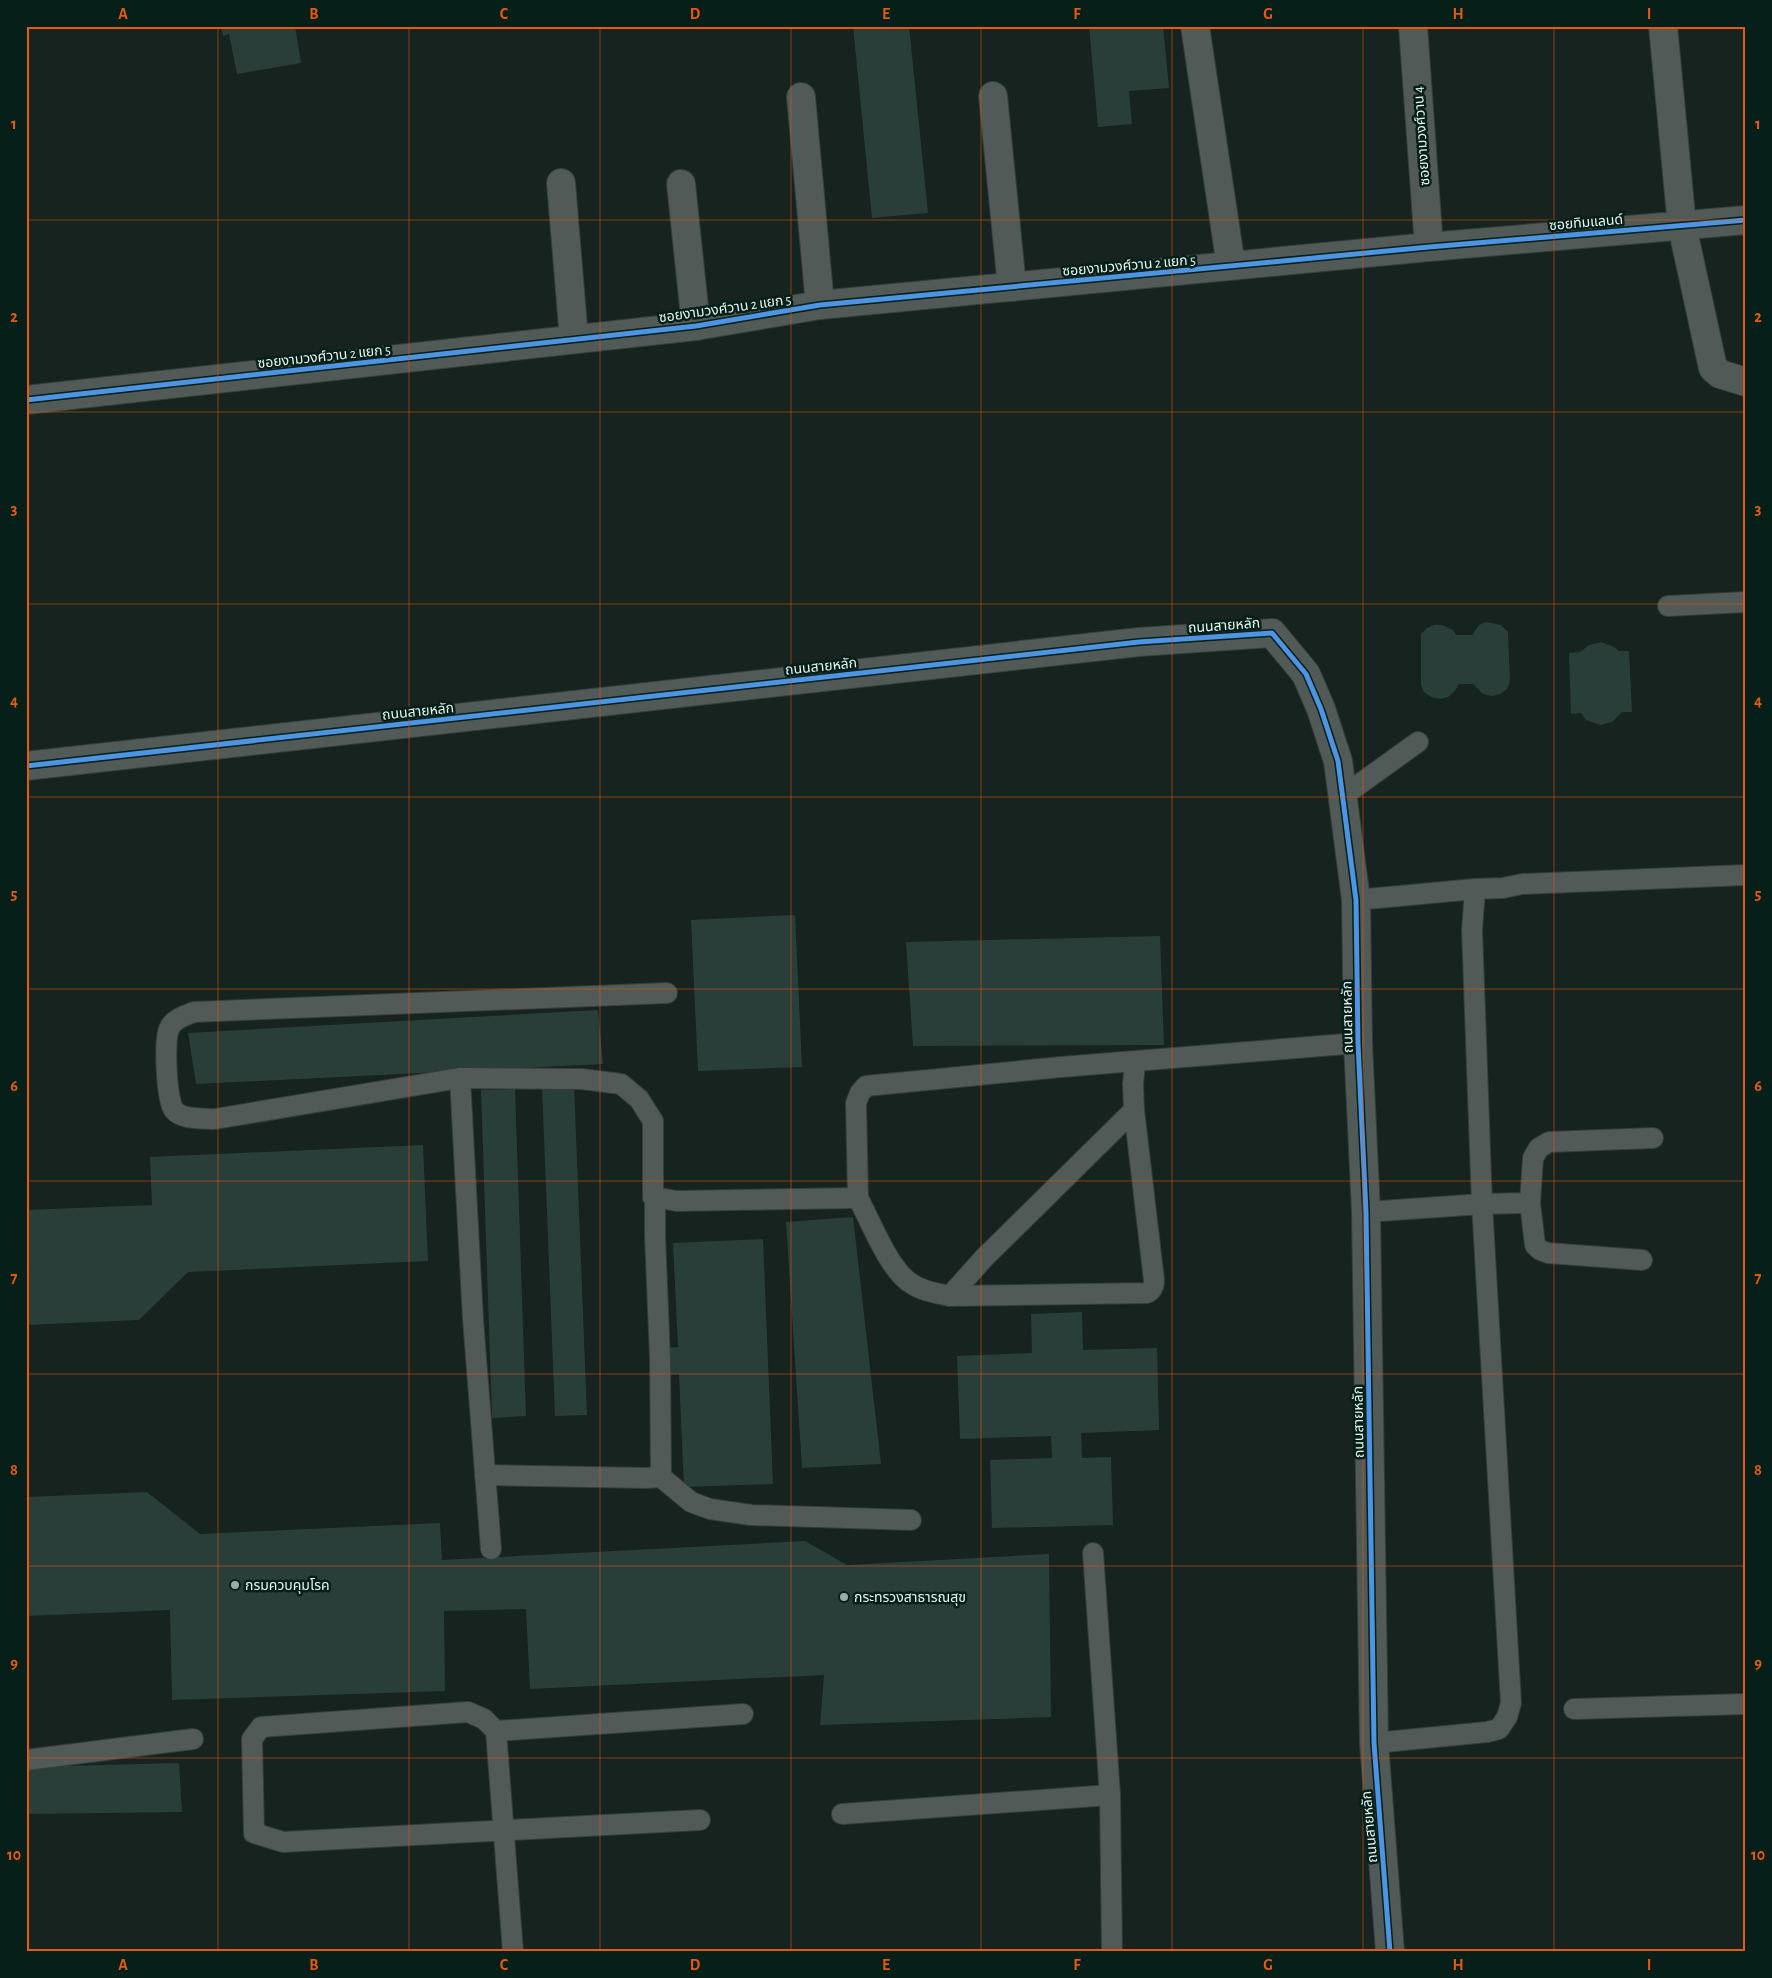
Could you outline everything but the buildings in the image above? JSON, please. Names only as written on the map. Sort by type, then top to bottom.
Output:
[{"type":"street","points":[[1195,26],[1231,266]]},
{"type":"street","name":"ซอยงามวงศ์วาน 4","points":[[1413,26],[1429,246]]},
{"type":"street","points":[[1663,26],[1682,226],[1714,368],[1720,374],[1746,382]]},
{"type":"street","points":[[993,96],[1012,287]]},
{"type":"street","points":[[801,97],[820,305]]},
{"type":"street","points":[[561,182],[574,339]]},
{"type":"street","points":[[681,184],[696,326]]},
{"type":"street","name":"ซอยทิมแลนด์","points":[[1429,246],[1746,220]]},
{"type":"street","name":"ซอยงามวงศ์วาน 2 แยก 5","points":[[26,400],[696,326],[820,305],[1429,246]]},
{"type":"street","name":"ถนนสายหลัก","points":[[26,766],[1139,642],[1272,633],[1306,674],[1321,709],[1338,762],[1356,900],[1358,1043],[1366,1212],[1374,1743],[1390,1952]]},
{"type":"lane","points":[[1668,606],[1746,602]]},
{"type":"lane","points":[[1343,796],[1418,742]]},
{"type":"lane","points":[[1356,900],[1503,888],[1522,884],[1746,875]]},
{"type":"lane","points":[[1374,1743],[1487,1732],[1499,1729],[1507,1717],[1511,1703],[1482,1204],[1472,930],[1475,889]]},
{"type":"lane","points":[[661,1477],[660,1358],[655,1198],[653,1197],[653,1121],[639,1099],[621,1084],[582,1079],[460,1078],[215,1119],[185,1117],[174,1110],[169,1098],[166,1081],[168,1029],[178,1018],[194,1012],[667,993]]},
{"type":"lane","points":[[1136,1062],[1133,1084],[1134,1110],[1154,1280],[1153,1288],[1150,1291],[1147,1293],[950,1296],[925,1290],[909,1282],[894,1266],[858,1198],[856,1104],[860,1093],[866,1086],[1061,1067],[1358,1043]]},
{"type":"lane","points":[[460,1078],[473,1319],[491,1549]]},
{"type":"lane","points":[[950,1296],[984,1258],[1134,1110]]},
{"type":"lane","points":[[1642,1260],[1570,1256],[1540,1250],[1535,1245],[1530,1203],[1533,1158],[1539,1148],[1549,1142],[1653,1138]]},
{"type":"lane","points":[[653,1197],[677,1201],[858,1198]]},
{"type":"lane","points":[[1366,1212],[1482,1204],[1530,1203]]},
{"type":"lane","points":[[485,1475],[661,1477],[691,1502],[710,1510],[750,1514],[911,1520]]},
{"type":"lane","points":[[1093,1552],[1110,1795],[1112,1952]]},
{"type":"lane","points":[[1574,1709],[1746,1704]]},
{"type":"lane","points":[[513,1952],[504,1829],[496,1730],[484,1719],[468,1712],[261,1727],[252,1739],[254,1833],[264,1838],[283,1842],[504,1829],[700,1820]]},
{"type":"lane","points":[[496,1730],[743,1714]]},
{"type":"lane","points":[[26,1760],[193,1739]]},
{"type":"lane","points":[[842,1814],[1110,1795]]},
{"type":"cycle path","points":[[26,400],[696,326],[820,305],[1429,247],[1746,220]]},
{"type":"cycle path","points":[[26,766],[1139,642],[1272,633],[1306,674],[1321,709],[1338,761],[1356,900],[1358,1043],[1366,1212],[1374,1743],[1390,1952]]},
{"type":"place","name":"กรมควบคุมโรค","points":[[235,1585]]},
{"type":"place","name":"กระทรวงสาธารณสุข","points":[[844,1597]]}]
